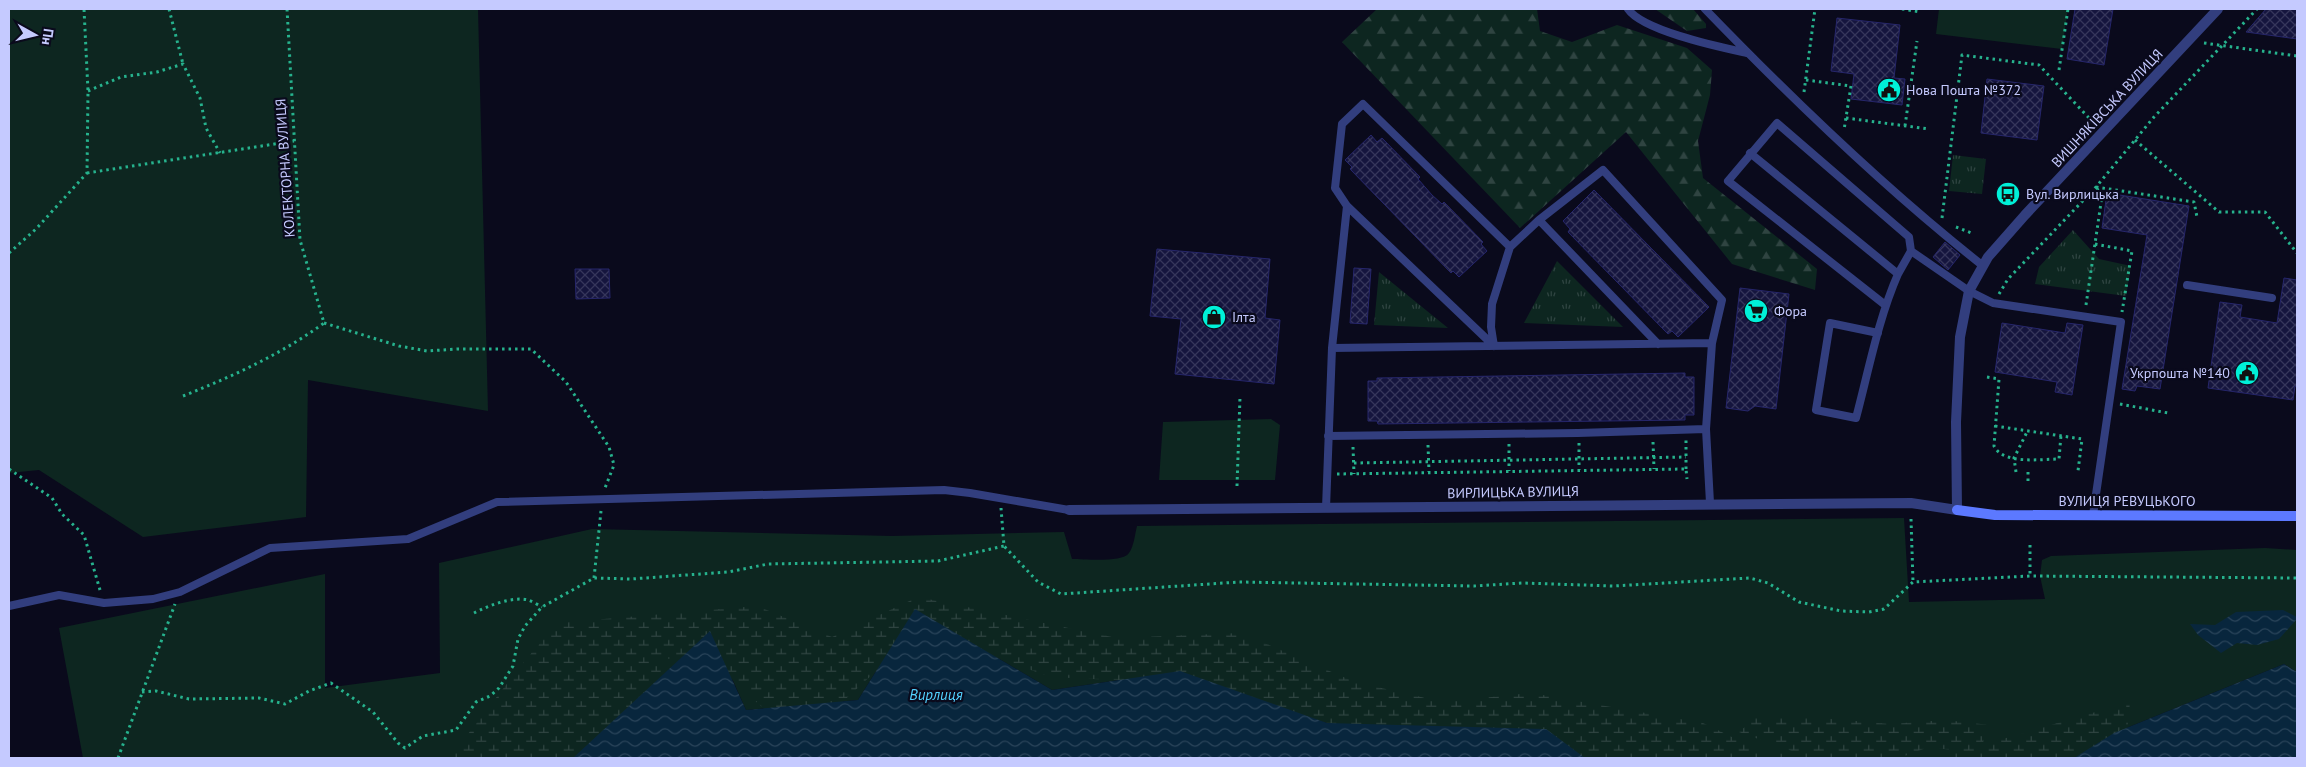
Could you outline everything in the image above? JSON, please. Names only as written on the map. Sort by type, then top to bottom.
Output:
[{"type":"street","name":"ВИШНЯКІВСЬКА ВУЛИЦЯ","points":[[1957,510],[1956,431],[1960,337],[1969,290],[1982,265],[2025,215],[2218,9]]},
{"type":"street","name":"ВИРЛИЦЬКА ВУЛИЦЯ","points":[[1069,510],[1710,503],[1911,503],[1957,510]]},
{"type":"street","name":"ВУЛИЦЯ РЕВУЦЬКОГО","points":[[1957,510],[1995,515],[2297,516]]},
{"type":"lane","points":[[1628,9],[1658,29],[1704,44],[1747,53]]},
{"type":"lane","points":[[1705,9],[1747,53],[1842,144],[1940,232],[1982,265]]},
{"type":"lane","points":[[1494,346],[1347,206],[1334,188],[1342,124],[1363,104],[1510,247]]},
{"type":"lane","points":[[1878,333],[1830,323],[1816,410],[1856,418],[1878,333],[1884,304],[1910,251],[1909,237],[1777,122],[1728,181],[1884,304]]},
{"type":"lane","points":[[1750,154],[1898,274]]},
{"type":"lane","points":[[1494,346],[1491,327],[1492,304],[1510,247],[1539,220],[1603,170],[1722,300],[1712,343],[1706,429],[1710,503]]},
{"type":"lane","points":[[1326,508],[1332,348],[1347,206]]},
{"type":"lane","points":[[1539,220],[1658,344]]},
{"type":"lane","points":[[1910,251],[1969,290],[1993,303],[2121,322],[2093,516]]},
{"type":"lane","points":[[2187,285],[2272,298]]},
{"type":"lane","points":[[1332,348],[1712,343]]},
{"type":"lane","points":[[1328,436],[1578,433],[1706,429]]},
{"type":"lane","points":[[9,606],[59,595],[104,603],[153,599],[180,592],[270,548],[408,538],[496,502],[944,490],[1069,510]]},
{"type":"path","points":[[84,9],[88,91],[87,173]]},
{"type":"path","points":[[169,9],[183,64],[200,98],[206,128],[220,153]]},
{"type":"path","name":"КОЛЕКТОРНА ВУЛИЦЯ","points":[[287,9],[300,240],[324,323]]},
{"type":"path","points":[[1802,106],[1816,9]]},
{"type":"path","points":[[1902,9],[1921,12]]},
{"type":"path","points":[[2059,70],[2068,9]]},
{"type":"path","points":[[1993,303],[2008,278],[2096,186],[2135,140],[2257,9]]},
{"type":"path","points":[[1905,126],[1917,41]]},
{"type":"path","points":[[2188,41],[2297,56]]},
{"type":"path","points":[[1940,232],[1962,55],[2039,65],[2088,118]]},
{"type":"path","points":[[88,91],[121,77],[157,72],[183,64]]},
{"type":"path","points":[[1806,80],[1851,86],[1842,144]]},
{"type":"path","points":[[1846,118],[1929,130]]},
{"type":"path","points":[[2135,140],[2219,212],[2265,212],[2297,253]]},
{"type":"path","points":[[9,253],[36,229],[87,173],[294,141]]},
{"type":"path","points":[[2096,186],[2194,202],[2197,217]]},
{"type":"path","points":[[2084,316],[2102,196],[2096,186]]},
{"type":"path","points":[[2095,244],[2132,251],[2121,322]]},
{"type":"path","points":[[183,396],[230,377],[292,346],[324,323],[399,346],[427,351],[531,349],[566,382],[609,447],[614,465],[602,499],[594,578]]},
{"type":"path","points":[[1987,376],[2000,379],[1994,446],[1997,452],[2014,458],[2060,459],[2061,435]]},
{"type":"path","points":[[1237,486],[1240,397]]},
{"type":"path","points":[[2110,402],[2168,413]]},
{"type":"path","points":[[1996,426],[2082,439],[2078,471]]},
{"type":"path","points":[[2016,472],[2014,458],[2028,430]]},
{"type":"path","points":[[1653,431],[1654,469]]},
{"type":"path","points":[[1686,431],[1687,479]]},
{"type":"path","points":[[1578,433],[1579,470]]},
{"type":"path","points":[[1508,434],[1509,471]]},
{"type":"path","points":[[1428,435],[1429,472]]},
{"type":"path","points":[[1352,436],[1354,474]]},
{"type":"path","points":[[1354,463],[1686,457]]},
{"type":"path","points":[[1327,474],[1686,468]]},
{"type":"path","points":[[9,469],[52,498],[62,514],[84,535],[104,603]]},
{"type":"path","points":[[2028,472],[2028,485]]},
{"type":"path","points":[[1000,498],[1004,546],[1038,582],[1061,594],[1239,582],[1474,586],[1522,583],[1613,586],[1750,578],[1768,583],[1799,602],[1841,611],[1869,612],[1884,609],[1913,582],[2030,576],[2297,578]]},
{"type":"path","points":[[1911,519],[1913,582]]},
{"type":"path","points":[[2030,545],[2030,576]]},
{"type":"path","points":[[142,692],[156,691],[189,699],[259,698],[285,704],[309,690],[332,683],[373,712],[398,744],[404,748],[422,736],[456,730],[476,702],[490,696],[499,688],[513,666],[518,639],[525,626],[542,607],[594,578],[631,579],[728,572],[768,564],[938,561],[1004,546]]},
{"type":"path","points":[[118,758],[180,592]]},
{"type":"path","points":[[474,613],[486,607],[514,600],[528,600],[542,607]]},
{"type":"green space","points":[[9,9],[478,9],[488,411],[308,380],[306,517],[143,537],[39,470],[9,473]]},
{"type":"green space","points":[[1377,9],[1537,9],[1540,31],[1572,42],[1617,25],[1687,48],[1712,70],[1710,95],[1698,141],[1703,178],[1817,269],[1815,290],[1732,264],[1626,132],[1520,228],[1342,42]]},
{"type":"green space","points":[[1655,9],[1693,9],[1706,24],[1706,28],[1687,31]]},
{"type":"green space","points":[[1939,9],[2068,9],[2062,49],[1936,34]]},
{"type":"green space","points":[[1953,155],[1986,159],[1982,194],[1949,191]]},
{"type":"green space","points":[[2073,230],[2099,259],[2131,266],[2126,296],[2035,284],[2039,267]]},
{"type":"green space","points":[[1557,261],[1623,327],[1524,323]]},
{"type":"green space","points":[[1379,272],[1448,328],[1374,325]]},
{"type":"green space","points":[[1271,419],[1280,425],[1275,480],[1159,480],[1163,422]]},
{"type":"green space","points":[[1904,518],[1909,602],[2045,599],[2040,576],[2042,560],[2051,556],[2265,548],[2297,550],[2297,672],[2284,664],[2114,733],[2074,758],[1585,758],[1180,671],[1052,690],[915,609],[858,700],[746,710],[711,631],[573,758],[83,758],[59,628],[325,574],[325,688],[440,673],[439,563],[592,529],[892,536],[1064,532],[1072,559],[1103,560],[1119,558],[1129,553],[1137,526]]},
{"type":"green space","points":[[918,597],[1117,638],[1241,633],[1355,682],[1443,702],[1531,693],[1703,723],[1765,753],[1800,754],[1739,732],[1756,717],[1810,717],[1890,724],[1945,720],[1990,725],[1982,745],[2130,702],[2126,742],[2098,758],[1933,758],[1959,751],[1929,747],[1899,758],[1564,758],[1327,723],[1179,683],[1050,677],[921,630],[827,716],[776,720],[708,657],[660,659],[663,718],[619,758],[443,758],[458,747],[519,668],[557,623],[757,606],[832,637]]},
{"type":"water","name":"Вирлиця","points":[[915,609],[1052,690],[1180,671],[1327,723],[1546,729],[1585,758],[573,758],[710,631],[746,710],[858,700]]},
{"type":"water","points":[[2283,610],[2297,617],[2297,619],[2279,639],[2257,645],[2237,643],[2221,653],[2198,635],[2190,624],[2215,625],[2236,612]]},
{"type":"water","points":[[2284,664],[2297,672],[2297,758],[2074,758],[2114,733]]},
{"type":"building","points":[[2075,9],[2113,9],[2104,65],[2067,59]]},
{"type":"building","points":[[2266,9],[2297,9],[2297,39],[2246,32]]},
{"type":"building","points":[[1837,18],[1900,25],[1894,78],[1905,79],[1902,105],[1851,99],[1854,74],[1831,71]]},
{"type":"building","points":[[1987,79],[2044,86],[2037,140],[1981,133]]},
{"type":"building","points":[[1371,135],[1377,142],[1382,138],[1420,177],[1418,179],[1432,195],[1442,204],[1444,202],[1483,242],[1481,244],[1487,251],[1459,277],[1453,271],[1451,273],[1350,169],[1352,167],[1345,160]]},
{"type":"building","points":[[1594,190],[1709,307],[1678,337],[1672,331],[1668,334],[1568,232],[1570,229],[1563,221]]},
{"type":"building","points":[[2107,193],[2189,206],[2160,389],[2137,386],[2135,391],[2122,389],[2147,235],[2102,228]]},
{"type":"building","points":[[1945,242],[1960,255],[1948,270],[1933,257]]},
{"type":"building","name":"Ілта","points":[[1157,249],[1270,259],[1265,318],[1280,320],[1274,384],[1175,374],[1181,319],[1150,316]]},
{"type":"building","points":[[1354,268],[1371,269],[1367,324],[1350,323]]},
{"type":"building","points":[[575,269],[609,269],[610,298],[576,299]]},
{"type":"building","points":[[2284,278],[2297,280],[2297,387],[2295,386],[2293,400],[2208,388],[2220,302],[2242,305],[2240,317],[2277,323]]},
{"type":"building","points":[[1740,288],[1789,294],[1776,409],[1755,406],[1748,411],[1726,408]]},
{"type":"building","points":[[2002,323],[2065,333],[2067,323],[2083,325],[2072,395],[2055,392],[2057,382],[1995,372]]},
{"type":"building","points":[[1685,373],[1685,377],[1694,377],[1694,415],[1685,415],[1685,420],[1378,424],[1377,421],[1368,421],[1368,381],[1377,381],[1377,378]]},
{"type":"place","name":"Нова Пошта №372","points":[[1889,90]]},
{"type":"place","name":"Вул. Вирлицька","points":[[2008,194]]},
{"type":"place","name":"Фора","points":[[1756,311]]},
{"type":"place","name":"Ілта","points":[[1214,317]]},
{"type":"place","name":"Укрпошта №140","points":[[2247,373]]}]
